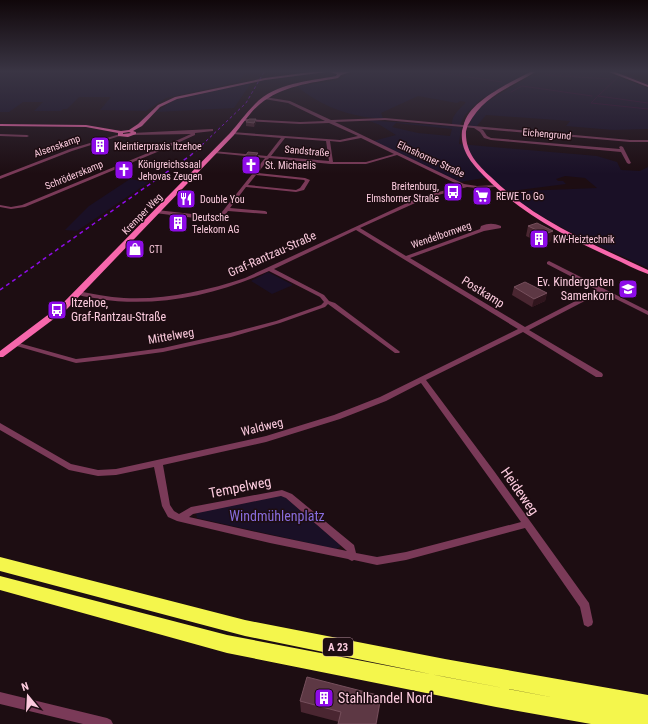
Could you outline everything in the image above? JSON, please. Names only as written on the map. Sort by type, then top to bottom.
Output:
[{"type":"highway","name":"A 23","points":[[0,564],[245,628],[445,668],[648,705]]},
{"type":"highway","name":"A 23","points":[[0,583],[227,644],[496,697],[647,724]]},
{"type":"main road","points":[[0,125],[90,126],[121,134],[132,132],[156,108],[160,106]]},
{"type":"main road","name":"Kremper Weg","points":[[0,355],[59,312],[246,120],[255,106]]},
{"type":"main road","points":[[479,106],[471,114],[466,124],[463,138],[468,154],[495,186],[522,208],[560,230],[648,272]]},
{"type":"street","name":"Elmshorner Straße","points":[[295,106],[466,186],[495,186]]},
{"type":"street","points":[[246,120],[300,123],[328,120],[385,119],[630,142],[648,141]]},
{"type":"street","name":"Eichengrund","points":[[476,128],[482,131],[485,138],[491,139],[561,144],[623,151]]},
{"type":"street","points":[[132,132],[190,132],[212,130]]},
{"type":"street","name":"Schröderskamp","points":[[0,206],[11,208],[27,204],[184,140],[194,134],[190,132]]},
{"type":"street","points":[[233,133],[342,141],[361,136]]},
{"type":"street","name":"Alsenskamp","points":[[0,178],[71,150],[121,134]]},
{"type":"street","points":[[0,135],[27,136]]},
{"type":"street","points":[[158,212],[219,219],[284,137]]},
{"type":"street","points":[[328,140],[331,163]]},
{"type":"street","points":[[620,145],[629,163]]},
{"type":"street","name":"Sandstraße","points":[[214,152],[331,163],[366,162],[397,154]]},
{"type":"street","points":[[246,186],[296,191],[302,189],[308,180],[305,178],[256,174]]},
{"type":"street","name":"Graf-Rantzau-Straße","points":[[78,293],[128,300],[181,297],[225,287],[270,269],[422,198],[466,186]]},
{"type":"street","points":[[228,209],[265,213]]},
{"type":"street","name":"Postkamp","points":[[356,228],[599,375]]},
{"type":"street","name":"Wendelbornweg","points":[[405,258],[483,230]]},
{"type":"street","points":[[549,263],[648,313]]},
{"type":"street","points":[[270,269],[322,296],[327,302],[333,304],[397,352]]},
{"type":"street","name":"Waldweg","points":[[0,426],[69,467],[82,471],[98,473],[116,472],[158,463],[299,430],[383,399],[524,330],[601,290]]},
{"type":"street","name":"Mittelweg","points":[[15,344],[76,361],[163,350],[231,335],[288,319],[323,306],[327,302]]},
{"type":"street","name":"Heideweg","points":[[422,380],[585,606],[588,622]]},
{"type":"street","points":[[158,463],[166,506],[171,514],[180,518],[352,557],[378,561],[406,556],[527,524]]},
{"type":"street","name":"Tempelweg","points":[[180,518],[191,511],[282,493],[289,496],[351,548],[352,557]]},
{"type":"street","points":[[0,698],[107,724]]},
{"type":"green space","points":[[0,106],[18,106],[9,112],[0,112]]},
{"type":"green space","points":[[39,106],[70,106],[67,109],[63,109],[61,111],[34,111]]},
{"type":"green space","points":[[104,106],[154,106],[146,111],[100,110]]},
{"type":"green space","points":[[165,106],[236,106],[234,108],[156,112]]},
{"type":"green space","points":[[328,106],[397,106],[381,113],[383,118],[360,116],[337,110]]},
{"type":"green space","points":[[463,106],[474,106],[465,115],[460,125],[452,125],[453,118]]},
{"type":"green space","points":[[482,106],[648,106],[648,109],[641,109],[648,110],[648,129],[613,130],[566,126],[570,121],[486,115],[476,127],[469,126],[473,115]]},
{"type":"green space","points":[[367,120],[461,127],[459,144],[597,156],[617,162],[621,170],[640,171],[648,167],[648,268],[562,228],[513,197],[518,192],[523,191],[597,188],[585,178],[565,176],[556,179],[558,181],[563,181],[566,184],[519,190],[509,193],[490,177],[460,182],[373,141],[396,135],[380,125]],"holes":[[[396,123],[452,129],[450,136],[418,133],[392,127]]]},
{"type":"green space","points":[[130,179],[149,182],[77,231],[65,230],[89,206]]},
{"type":"green space","points":[[268,272],[293,285],[272,294],[251,281]]},
{"type":"green space","name":"Windmühlenplatz","points":[[280,496],[285,497],[338,543],[340,547],[336,549],[197,518],[196,514],[199,511]]},
{"type":"building","points":[[249,119],[256,119],[254,123],[246,122]]},
{"type":"building","points":[[248,152],[258,153],[251,161],[242,161]]},
{"type":"building","points":[[126,162],[133,163],[124,169],[116,167]]},
{"type":"building","points":[[537,223],[553,231],[545,234],[528,226]]},
{"type":"building","points":[[525,282],[547,293],[534,299],[514,287]]},
{"type":"building","name":"Stahlhandel Nord","points":[[307,677],[381,696],[376,724],[338,724],[341,712],[300,701]]},
{"type":"waterway","points":[[617,106],[648,109]]},
{"type":"railway","points":[[202,145],[243,106]]},
{"type":"railway","points":[[0,290],[191,155],[203,144]]},
{"type":"place","name":"Kleintierpraxis Itzehoe","points":[[100,146]]},
{"type":"place","name":"St. Michaelis","points":[[251,165]]},
{"type":"place","name":"Königreichssaal Jehovas Zeugen","points":[[124,170]]},
{"type":"place","name":"Breitenburg, Elmshorner Straße","points":[[453,192]]},
{"type":"place","name":"REWE To Go","points":[[482,196]]},
{"type":"place","name":"Double You","points":[[186,199]]},
{"type":"place","name":"Deutsche Telekom AG","points":[[178,223]]},
{"type":"place","name":"KW-Heiztechnik","points":[[539,239]]},
{"type":"place","name":"CTI","points":[[135,249]]},
{"type":"place","name":"Ev. Kindergarten Samenkorn","points":[[628,289]]},
{"type":"place","name":"Itzehoe, Graf-Rantzau-Straße","points":[[57,310]]},
{"type":"place","name":"Stahlhandel Nord","points":[[324,698]]}]
